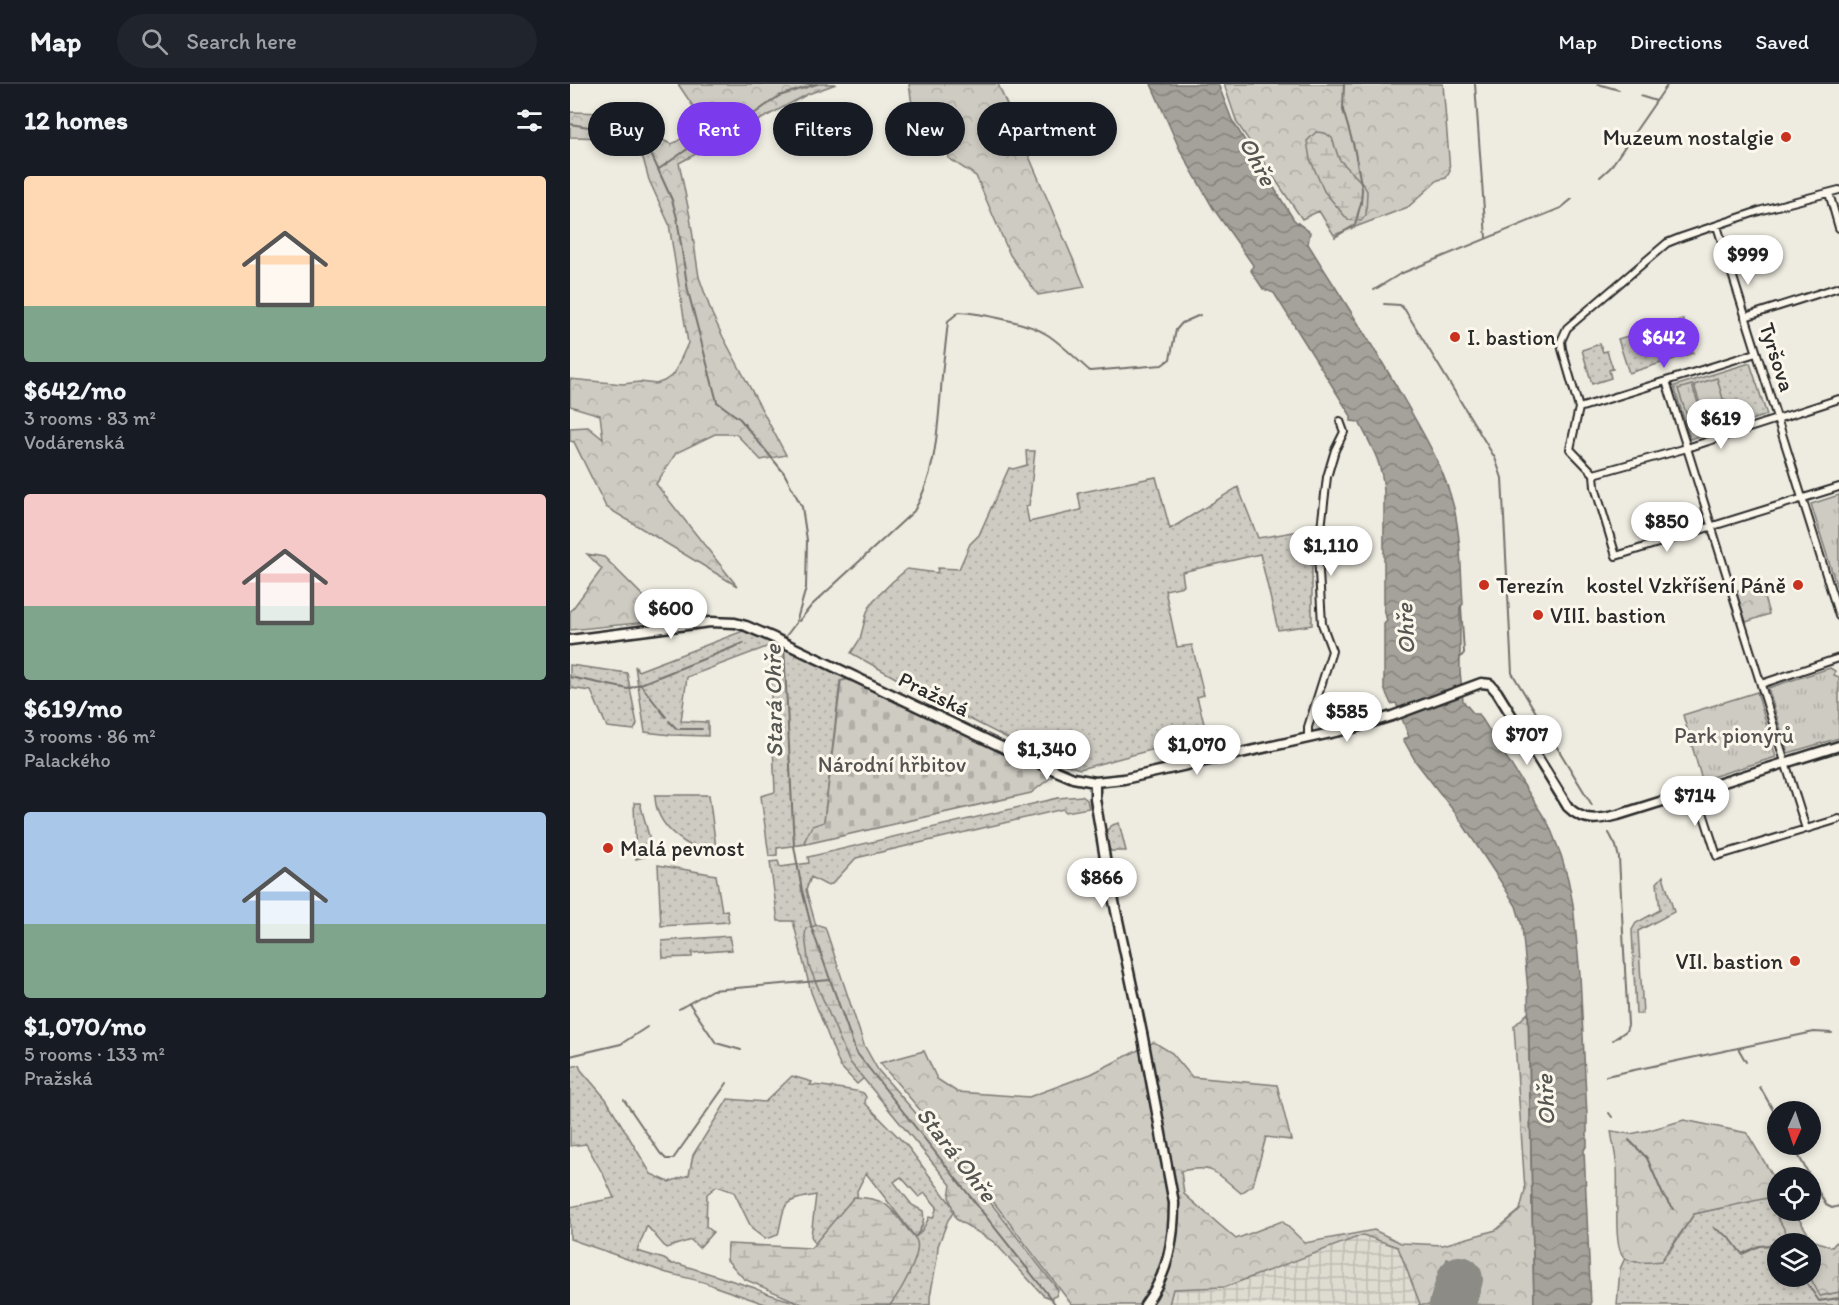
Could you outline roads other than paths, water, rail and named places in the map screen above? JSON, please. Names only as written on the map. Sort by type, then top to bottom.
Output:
[{"type":"main road","name":"Pražská","points":[[570,640],[717,622],[746,626],[1008,750],[1073,778],[1095,782],[1124,779],[1353,728],[1481,683],[1490,684],[1497,692],[1568,807],[1580,817],[1590,819],[1610,817],[1839,746]]},
{"type":"main road","points":[[1095,782],[1095,799],[1105,858],[1142,1033],[1174,1203],[1170,1257],[1156,1288],[1145,1305]]},
{"type":"street","points":[[1839,190],[1762,210],[1666,243],[1567,328],[1561,341],[1579,408],[1570,448],[1594,474],[1595,487],[1616,556],[1839,487]]},
{"type":"street","points":[[1829,193],[1839,228]]},
{"type":"street","name":"Tyršova","points":[[1717,226],[1839,616]]},
{"type":"street","points":[[1745,317],[1839,287]]},
{"type":"street","points":[[1579,408],[1756,353]]},
{"type":"street","points":[[1666,381],[1806,830]]},
{"type":"street","points":[[1594,474],[1687,448],[1839,399]]},
{"type":"street","points":[[1308,738],[1308,727],[1332,651],[1322,624],[1318,555],[1327,477],[1335,450],[1344,432],[1340,421]]},
{"type":"street","points":[[1761,684],[1839,658]]},
{"type":"street","points":[[1696,791],[1717,856],[1839,819]]},
{"type":"water","name":"Ohře","points":[[1151,84],[1218,84],[1232,120],[1294,220],[1310,232],[1308,244],[1391,377],[1445,478],[1454,508],[1459,544],[1463,604],[1460,608],[1460,671],[1463,701],[1474,714],[1479,714],[1549,825],[1561,855],[1573,904],[1580,975],[1587,1116],[1587,1145],[1584,1150],[1591,1305],[1534,1305],[1528,991],[1522,926],[1516,906],[1501,882],[1456,814],[1416,762],[1403,739],[1409,737],[1396,703],[1391,704],[1384,688],[1384,624],[1387,621],[1384,608],[1384,491],[1379,463],[1359,422],[1351,421],[1351,416],[1274,293],[1263,289],[1251,271],[1253,265],[1213,208],[1180,150]]},
{"type":"waterway","points":[[659,169],[689,148],[751,116],[779,96],[817,84]]},
{"type":"waterway","points":[[1335,237],[1355,225],[1362,189],[1354,147],[1343,110],[1344,84]]},
{"type":"waterway","points":[[1475,84],[1486,238]]},
{"type":"waterway","points":[[1598,84],[1619,90]]},
{"type":"waterway","points":[[1600,177],[1610,168],[1668,84]]},
{"type":"waterway","points":[[1640,96],[1656,101]]},
{"type":"waterway","name":"Stará Ohře","points":[[570,124],[632,134],[652,156],[672,200],[677,218],[688,291],[717,402],[740,419],[784,473],[802,507],[807,540],[806,588],[796,623],[785,641]]},
{"type":"waterway","points":[[1374,290],[1400,274],[1561,208],[1572,199]]},
{"type":"waterway","points":[[1384,304],[1400,305],[1405,310],[1495,458],[1502,478],[1512,673],[1592,805]]},
{"type":"waterway","points":[[799,621],[812,605],[914,511],[927,482],[934,453],[948,321],[959,312],[1004,319],[1038,330],[1057,342],[1090,371],[1162,365],[1170,359],[1176,330],[1182,323],[1200,315]]},
{"type":"waterway","points":[[1460,658],[1464,653],[1461,606]]},
{"type":"waterway","points":[[570,677],[628,689],[744,643]]},
{"type":"waterway","name":"Stará Ohře","points":[[784,646],[794,846],[812,929],[856,1052],[1056,1305]]},
{"type":"waterway","points":[[640,684],[666,717]]},
{"type":"waterway","points":[[669,721],[677,729],[702,729]]},
{"type":"waterway","points":[[1609,833],[1619,858],[1628,1025],[1626,1031],[1613,1040]]},
{"type":"waterway","points":[[679,1009],[712,990],[830,980]]},
{"type":"waterway","points":[[689,1003],[716,1043],[741,1050]]},
{"type":"waterway","points":[[570,1056],[621,1044],[647,1027]]},
{"type":"waterway","points":[[1738,1048],[1814,1032],[1832,1033]]},
{"type":"waterway","points":[[1606,1076],[1738,1048],[1746,1062]]},
{"type":"waterway","points":[[624,1100],[660,1153],[666,1159],[673,1159],[727,1083]]},
{"type":"waterway","points":[[1760,1087],[1768,1101]]},
{"type":"waterway","points":[[1609,1113],[1612,1117]]},
{"type":"waterway","points":[[1629,1140],[1647,1158],[1663,1195],[1674,1209]]},
{"type":"waterway","points":[[1798,1155],[1826,1205],[1832,1208],[1839,1206]]},
{"type":"waterway","points":[[1714,1228],[1729,1237],[1742,1254],[1759,1246],[1767,1245]]},
{"type":"waterway","points":[[1809,1287],[1819,1301],[1839,1298]]},
{"type":"place","name":"Muzeum nostalgie","points":[[1786,137]]},
{"type":"place","name":"I. bastion","points":[[1455,337]]},
{"type":"place","name":"Terezín","points":[[1484,585]]},
{"type":"place","name":"kostel Vzkříšení Páně","points":[[1798,585]]},
{"type":"place","name":"VIII. bastion","points":[[1538,615]]},
{"type":"place","name":"Malá pevnost","points":[[608,848]]},
{"type":"place","name":"VII. bastion","points":[[1795,961]]},
{"type":"park label","name":"Park pionýrů","points":[[1734,735]]},
{"type":"park label","name":"Národní hřbitov","points":[[892,764]]}]
